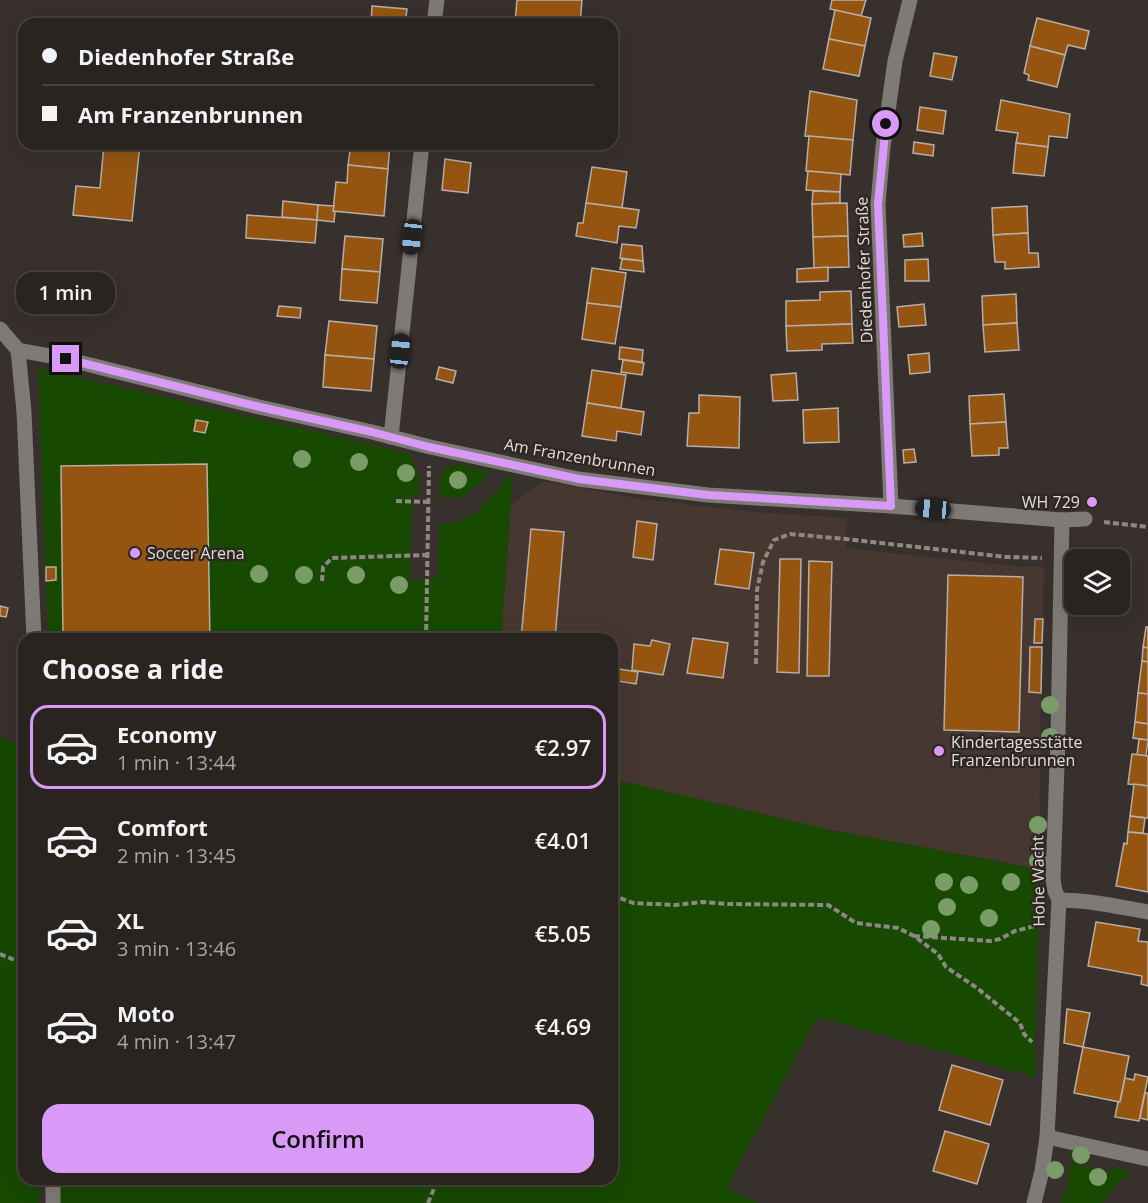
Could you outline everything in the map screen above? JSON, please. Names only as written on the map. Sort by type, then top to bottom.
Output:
[{"type":"street","points":[[435,18],[437,0]]},
{"type":"street","name":"Diedenhofer Straße","points":[[891,506],[878,204],[895,61],[910,0]]},
{"type":"street","points":[[391,437],[421,150]]},
{"type":"street","points":[[0,330],[18,350],[24,412],[34,633]]},
{"type":"street","name":"Am Franzenbrunnen","points":[[18,350],[66,359],[429,447],[579,479],[708,495],[891,506],[1062,520],[1085,519]]},
{"type":"street","name":"Hohe Wacht","points":[[1034,1203],[1042,1172],[1047,1137],[1059,900],[1053,879],[1062,520]]},
{"type":"street","points":[[1059,900],[1075,900],[1148,912]]},
{"type":"street","points":[[1047,1137],[1148,1159]]},
{"type":"street","points":[[52,1185],[53,1203]]},
{"type":"path","points":[[426,633],[429,447]]},
{"type":"path","points":[[396,501],[428,502]]},
{"type":"path","points":[[1085,519],[1148,527]]},
{"type":"path","points":[[756,664],[757,590],[763,562],[774,540],[790,534],[1006,557],[1061,559]]},
{"type":"path","points":[[322,581],[323,567],[332,558],[427,555]]},
{"type":"path","points":[[618,897],[633,903],[676,905],[702,902],[828,905],[856,923],[898,928],[914,936],[938,954],[946,967],[977,988],[1020,1023],[1024,1034],[1036,1045]]},
{"type":"path","points":[[914,936],[991,941],[1038,925]]},
{"type":"path","points":[[0,954],[18,962]]},
{"type":"path","points":[[428,1203],[436,1185]]},
{"type":"shaded area","points":[[543,481],[641,499],[754,512],[847,518],[846,548],[1023,567],[1044,567],[1039,869],[835,831],[618,780],[618,633],[501,633],[511,505]]},
{"type":"green space","points":[[38,368],[412,454],[412,461],[418,472],[419,493],[412,494],[410,581],[438,577],[439,524],[451,523],[471,516],[487,502],[508,476],[513,477],[501,633],[48,633]]},
{"type":"green space","points":[[458,464],[490,471],[478,485],[461,498],[440,497],[441,473],[448,467]]},
{"type":"green space","points":[[0,737],[18,744],[18,1185],[39,1185],[39,1203],[0,1203]]},
{"type":"green space","points":[[618,780],[835,831],[1039,869],[1035,1077],[817,1017],[727,1188],[758,1203],[56,1203],[56,1185],[618,1185]]},
{"type":"green space","points":[[1071,1163],[1109,1171],[1113,1167],[1131,1171],[1113,1188],[1103,1203],[1061,1203],[1065,1189],[1068,1189],[1070,1179],[1067,1179]]},
{"type":"building","points":[[517,0],[582,0],[580,18],[515,18]]},
{"type":"building","points":[[832,0],[866,0],[861,16],[830,9]]},
{"type":"building","points":[[372,6],[407,9],[406,18],[371,18]]},
{"type":"building","points":[[835,10],[871,18],[865,46],[829,39]]},
{"type":"building","points":[[1037,18],[1089,31],[1085,49],[1068,45],[1065,55],[1030,46]]},
{"type":"building","points":[[829,39],[865,46],[859,76],[823,69]]},
{"type":"building","points":[[1030,46],[1065,55],[1057,87],[1028,80],[1029,75],[1024,73]]},
{"type":"building","points":[[934,53],[957,57],[952,80],[930,76]]},
{"type":"building","points":[[810,91],[857,100],[853,140],[805,136]]},
{"type":"building","points":[[1001,100],[1070,114],[1067,138],[1049,136],[1048,147],[1016,143],[1018,133],[996,130]]},
{"type":"building","points":[[920,107],[946,111],[943,134],[917,130]]},
{"type":"building","points":[[809,136],[853,140],[850,175],[806,171]]},
{"type":"building","points":[[914,142],[934,145],[933,156],[913,153]]},
{"type":"building","points":[[1016,143],[1048,147],[1044,176],[1013,173]]},
{"type":"building","points":[[103,150],[139,150],[132,221],[73,215],[76,186],[100,188]]},
{"type":"building","points":[[350,150],[390,150],[388,169],[348,165]]},
{"type":"building","points":[[445,159],[471,163],[468,193],[442,190]]},
{"type":"building","points":[[348,165],[388,169],[384,216],[333,211],[336,182],[347,183]]},
{"type":"building","points":[[592,167],[627,172],[622,208],[586,203]]},
{"type":"building","points":[[808,171],[841,174],[840,192],[806,190]]},
{"type":"building","points":[[813,191],[840,192],[840,203],[812,204]]},
{"type":"building","points":[[283,201],[318,205],[317,220],[282,217]]},
{"type":"building","points":[[586,203],[639,210],[636,228],[619,226],[617,243],[576,236],[578,223],[583,223]]},
{"type":"building","points":[[847,203],[848,236],[813,237],[812,204]]},
{"type":"building","points":[[318,205],[334,206],[334,222],[317,220]]},
{"type":"building","points":[[1027,206],[1028,233],[993,235],[992,208]]},
{"type":"building","points":[[247,215],[317,220],[315,243],[246,238]]},
{"type":"building","points":[[922,233],[923,246],[904,247],[903,235]]},
{"type":"building","points":[[1028,233],[1029,253],[1038,253],[1039,267],[1005,269],[1005,262],[995,262],[993,235]]},
{"type":"building","points":[[345,236],[383,239],[380,272],[342,269]]},
{"type":"building","points":[[848,236],[849,267],[814,268],[813,237]]},
{"type":"building","points":[[622,244],[642,246],[643,261],[620,258]]},
{"type":"building","points":[[622,259],[643,261],[644,272],[620,269]]},
{"type":"building","points":[[928,259],[929,281],[905,281],[905,260]]},
{"type":"building","points":[[828,267],[828,281],[797,282],[797,269]]},
{"type":"building","points":[[592,268],[626,273],[621,307],[587,303]]},
{"type":"building","points":[[342,269],[380,272],[377,303],[340,300]]},
{"type":"building","points":[[851,291],[852,324],[786,326],[786,301],[820,300],[820,292]]},
{"type":"building","points":[[1016,294],[1017,323],[983,325],[982,296]]},
{"type":"building","points":[[587,303],[621,307],[615,344],[582,339]]},
{"type":"building","points":[[924,304],[926,325],[899,327],[897,307]]},
{"type":"building","points":[[279,306],[301,308],[300,318],[277,316]]},
{"type":"building","points":[[329,321],[377,326],[374,359],[325,355]]},
{"type":"building","points":[[1017,323],[1019,350],[985,352],[983,325]]},
{"type":"building","points":[[852,324],[853,343],[822,344],[822,350],[787,351],[786,326]]},
{"type":"building","points":[[620,347],[643,350],[642,362],[619,359]]},
{"type":"building","points":[[929,353],[930,372],[910,374],[908,355]]},
{"type":"building","points":[[325,355],[374,359],[371,391],[323,387]]},
{"type":"building","points":[[623,360],[644,363],[642,375],[621,372]]},
{"type":"building","points":[[439,367],[456,371],[453,383],[436,379]]},
{"type":"building","points":[[592,370],[626,375],[621,408],[587,403]]},
{"type":"building","points":[[796,373],[798,400],[773,401],[771,375]]},
{"type":"building","points":[[1004,394],[1006,422],[970,424],[969,396]]},
{"type":"building","points":[[699,395],[740,397],[739,448],[687,446],[689,413],[699,413]]},
{"type":"building","points":[[587,403],[644,412],[641,435],[617,431],[616,441],[582,436]]},
{"type":"building","points":[[838,408],[839,442],[804,443],[803,410]]},
{"type":"building","points":[[196,420],[208,422],[205,433],[194,431]]},
{"type":"building","points":[[1006,422],[1008,448],[999,448],[999,455],[972,456],[970,424]]},
{"type":"building","points":[[914,449],[916,462],[904,463],[903,450]]},
{"type":"building","name":"Soccer Arena","points":[[207,464],[210,633],[63,633],[61,466]]},
{"type":"building","points":[[637,521],[657,524],[653,560],[633,557]]},
{"type":"building","points":[[531,529],[564,532],[556,633],[522,633]]},
{"type":"building","points":[[720,549],[754,553],[749,589],[715,584]]},
{"type":"building","points":[[780,559],[801,559],[799,673],[777,672]]},
{"type":"building","points":[[809,561],[832,562],[829,676],[807,676]]},
{"type":"building","points":[[46,567],[56,567],[56,580],[46,581]]},
{"type":"building","points":[[948,575],[1023,577],[1019,732],[944,730]]},
{"type":"building","points":[[0,606],[8,608],[6,617],[0,616]]},
{"type":"building","points":[[1035,619],[1043,619],[1042,643],[1034,643]]},
{"type":"building","points":[[1146,627],[1148,627],[1148,648],[1143,647]]},
{"type":"building","points":[[693,638],[728,643],[723,678],[687,673]]},
{"type":"building","points":[[652,640],[670,644],[663,675],[632,670],[634,644],[650,646]]},
{"type":"building","points":[[1030,647],[1042,647],[1041,693],[1029,692]]},
{"type":"building","points":[[1143,647],[1148,648],[1148,662],[1142,661]]},
{"type":"building","points":[[1142,661],[1148,662],[1148,694],[1138,693]]},
{"type":"building","points":[[619,669],[638,672],[636,684],[618,681]]},
{"type":"building","points":[[1138,693],[1148,694],[1148,724],[1135,722]]},
{"type":"building","points":[[1135,722],[1148,724],[1148,740],[1133,738]]},
{"type":"building","points":[[1139,739],[1148,740],[1146,756],[1137,755]]},
{"type":"building","points":[[1132,754],[1148,756],[1148,786],[1128,784]]},
{"type":"building","points":[[1134,784],[1148,786],[1148,818],[1130,816]]},
{"type":"building","points":[[1130,816],[1145,818],[1143,833],[1128,832]]},
{"type":"building","points":[[1128,832],[1148,834],[1148,892],[1116,886]]},
{"type":"building","points":[[1096,922],[1140,929],[1138,941],[1148,942],[1148,986],[1141,984],[1142,976],[1088,966]]},
{"type":"building","points":[[1067,1009],[1090,1013],[1083,1047],[1064,1043]]},
{"type":"building","points":[[1083,1047],[1129,1056],[1120,1102],[1074,1093]]},
{"type":"building","points":[[952,1065],[1003,1080],[990,1125],[939,1110]]},
{"type":"building","points":[[1135,1074],[1148,1077],[1139,1121],[1115,1117],[1125,1078],[1134,1080]]},
{"type":"building","points":[[1145,1093],[1148,1093],[1148,1120],[1140,1118]]},
{"type":"building","points":[[945,1131],[989,1144],[977,1184],[933,1171]]},
{"type":"place","name":"WH 729","points":[[1092,502]]},
{"type":"place","name":"Soccer Arena","points":[[135,553]]},
{"type":"place","name":"Kindertagesstätte Franzenbrunnen","points":[[939,751]]},
{"type":"route","points":[[66,359],[429,447],[579,479],[708,495],[891,506],[878,204],[886,124]]}]
